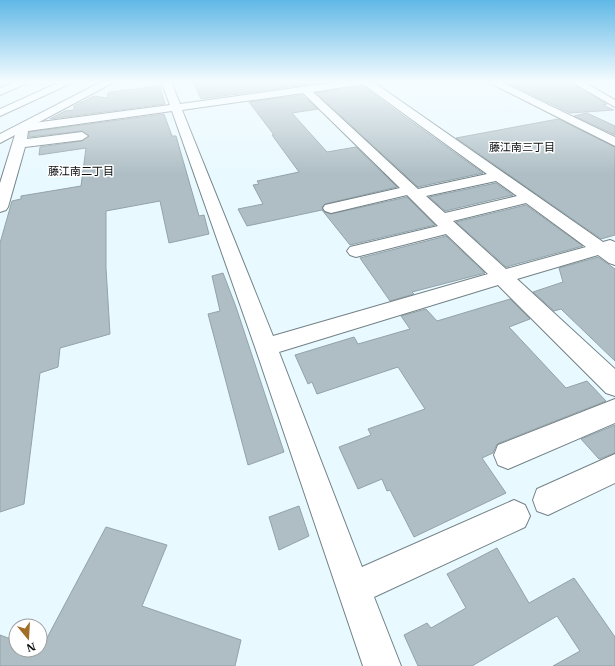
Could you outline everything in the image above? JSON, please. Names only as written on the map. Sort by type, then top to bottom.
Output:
[{"type":"main road","points":[[0,128],[37,112]]},
{"type":"main road","points":[[0,139],[51,112]]},
{"type":"main road","points":[[22,128],[139,112]]},
{"type":"main road","points":[[178,112],[266,346],[382,666]]},
{"type":"main road","points":[[328,112],[615,385]]},
{"type":"main road","points":[[409,112],[529,198],[610,251]]},
{"type":"main road","points":[[554,112],[615,142]]},
{"type":"main road","points":[[0,207],[19,144],[22,128]]},
{"type":"main road","points":[[19,144],[82,136]]},
{"type":"main road","points":[[331,208],[498,176]]},
{"type":"main road","points":[[356,251],[529,198]]},
{"type":"main road","points":[[266,346],[502,277],[610,251]]},
{"type":"main road","points":[[508,455],[615,411]]},
{"type":"main road","points":[[548,500],[615,468]]},
{"type":"main road","points":[[353,589],[514,516]]},
{"type":"building","points":[[63,112],[103,112],[50,119]]},
{"type":"building","points":[[257,112],[298,112],[292,113],[327,152],[356,147],[397,187],[325,204],[322,207],[324,212],[331,214],[407,197],[435,225],[350,245],[322,210],[247,226],[238,209],[263,204],[253,185],[259,184],[257,181],[299,172],[272,135],[274,135]]},
{"type":"building","points":[[337,112],[398,112],[483,173],[418,187]]},
{"type":"building","points":[[587,113],[615,126],[615,135],[574,116]]},
{"type":"building","points":[[164,114],[172,136],[176,136],[199,216],[204,215],[209,234],[169,243],[160,201],[106,211],[106,268],[110,334],[60,348],[58,367],[40,373],[24,504],[0,512],[0,243],[12,201],[21,199],[21,196],[81,186],[86,148],[39,155],[40,147],[82,141],[89,136],[82,131],[29,137],[29,132]]},
{"type":"building","points":[[558,119],[615,147],[615,235],[601,239],[456,138]]},
{"type":"building","points":[[496,183],[513,195],[445,211],[429,197]]},
{"type":"building","points":[[526,205],[583,246],[506,267],[456,222]]},
{"type":"building","points":[[446,236],[485,273],[412,292],[414,294],[390,301],[360,258]]},
{"type":"building","points":[[598,257],[615,269],[615,361],[561,309],[554,311],[533,292],[563,282],[559,268]]},
{"type":"building","points":[[223,273],[236,307],[284,452],[248,465],[208,314],[220,311],[212,276]]},
{"type":"building","points":[[510,299],[530,319],[509,327],[566,388],[587,381],[606,401],[497,444],[493,453],[482,458],[506,493],[414,537],[390,490],[387,491],[382,479],[358,489],[339,447],[371,435],[368,429],[425,409],[398,367],[317,394],[312,382],[308,384],[295,355],[354,337],[358,344],[410,329],[401,316],[426,309],[437,321]]},
{"type":"building","points":[[615,425],[615,453],[599,459],[581,439]]},
{"type":"building","points":[[299,506],[309,536],[279,550],[269,517]]},
{"type":"building","points":[[106,527],[167,545],[142,606],[241,640],[235,666],[0,666],[0,635],[8,638],[8,658],[48,658],[48,636]]},
{"type":"building","points":[[497,548],[529,603],[574,578],[615,637],[615,666],[553,666],[580,651],[557,616],[472,666],[418,666],[404,635],[427,623],[431,628],[466,608],[447,574]]},
{"type":"district","name":"藤江南三丁目","points":[[522,147]]},
{"type":"district","name":"藤江南二丁目","points":[[81,171]]}]
